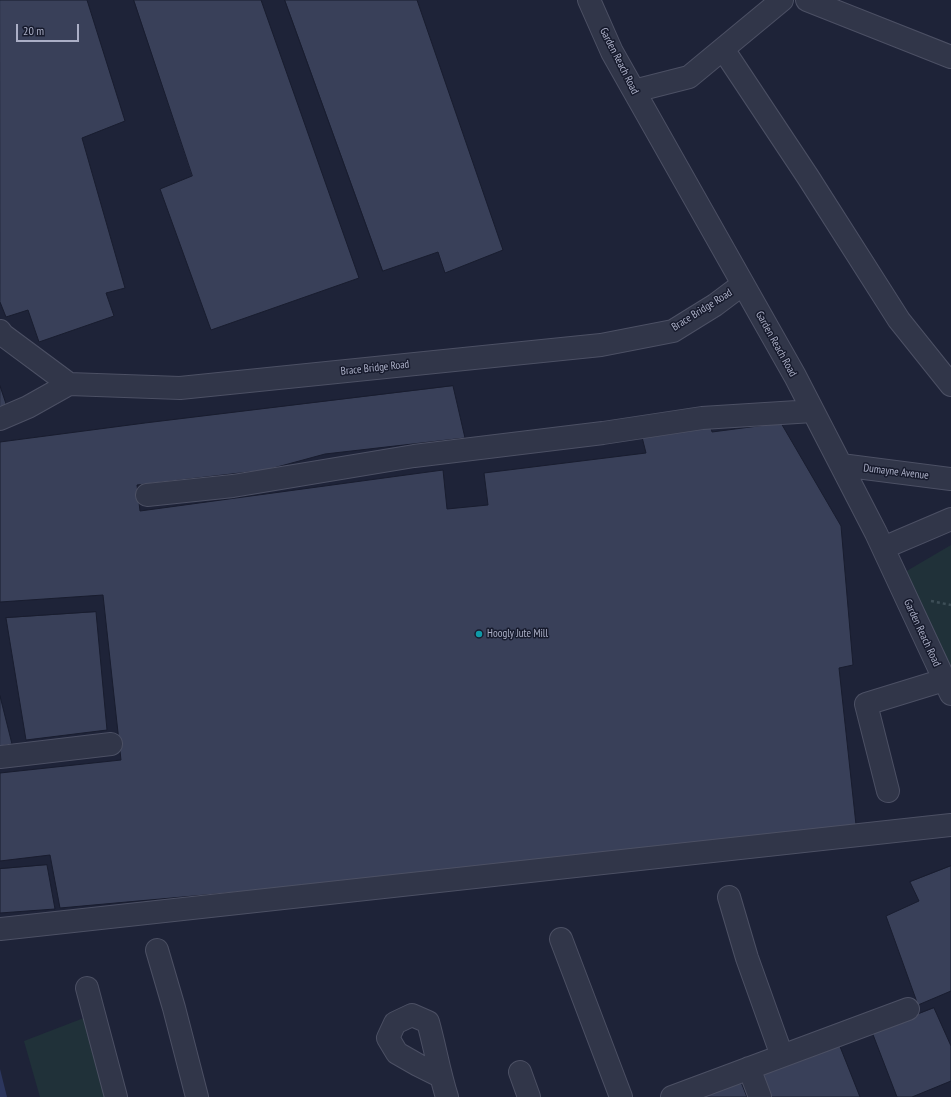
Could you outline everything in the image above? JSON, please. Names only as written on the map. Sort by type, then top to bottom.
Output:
[{"type":"street","name":"Garden Reach Road","points":[[589,0],[612,52],[813,410],[883,548],[948,687]]},
{"type":"street","points":[[634,91],[689,77],[782,0]]},
{"type":"street","points":[[807,0],[951,57]]},
{"type":"street","points":[[723,49],[808,177],[898,320],[951,385]]},
{"type":"street","name":"Brace Bridge Road","points":[[69,384],[180,388],[601,345],[672,330],[715,305],[743,284]]},
{"type":"street","points":[[0,331],[69,384],[28,407],[0,419]]},
{"type":"street","points":[[147,495],[233,486],[414,456],[603,433],[702,418],[813,410]]},
{"type":"street","name":"Dumayne Avenue","points":[[841,465],[951,479]]},
{"type":"street","points":[[883,548],[951,519]]},
{"type":"street","points":[[888,791],[866,704],[948,687]]},
{"type":"street","points":[[0,757],[111,744]]},
{"type":"street","points":[[0,929],[951,825]]},
{"type":"street","points":[[729,897],[747,958],[782,1056]]},
{"type":"street","points":[[561,939],[621,1097]]},
{"type":"street","points":[[157,950],[197,1097]]},
{"type":"street","points":[[87,988],[116,1097]]},
{"type":"street","points":[[672,1097],[908,1009]]},
{"type":"street","points":[[749,1068],[760,1097]]},
{"type":"street","points":[[520,1072],[529,1097]]},
{"type":"street","points":[[440,1076],[447,1097]]},
{"type":"shaded area","points":[[951,545],[951,669],[905,572]]},
{"type":"shaded area","points":[[89,1016],[109,1097],[40,1097],[24,1041]]},
{"type":"water","points":[[0,1069],[7,1097],[0,1097]]},
{"type":"building","points":[[0,0],[87,0],[125,121],[82,138],[125,288],[106,293],[114,316],[39,342],[28,310],[6,317],[0,302]]},
{"type":"building","points":[[134,0],[261,0],[359,278],[211,330],[160,189],[192,176]]},
{"type":"building","points":[[285,0],[417,0],[503,250],[445,273],[438,252],[383,271]]},
{"type":"building","points":[[0,386],[7,407],[0,410]]},
{"type":"building","name":"Hoogly Jute Mill","points":[[453,386],[465,438],[325,454],[266,470],[137,485],[140,511],[443,470],[447,509],[488,505],[484,473],[646,453],[640,429],[710,424],[712,432],[781,423],[841,526],[853,665],[839,668],[857,834],[60,908],[50,855],[0,861],[0,773],[121,760],[103,595],[0,602],[0,442]]},
{"type":"building","points":[[96,612],[107,730],[26,740],[6,618]]},
{"type":"building","points":[[0,696],[12,744],[0,746]]},
{"type":"building","points":[[47,865],[55,909],[0,913],[0,869]]},
{"type":"building","points":[[951,866],[951,991],[918,1005],[886,916],[919,901],[910,882]]},
{"type":"building","points":[[934,1008],[951,1046],[951,1081],[912,1097],[897,1097],[872,1032]]},
{"type":"building","points":[[839,1044],[860,1097],[770,1097],[761,1076]]},
{"type":"building","points":[[741,1082],[747,1097],[700,1097]]},
{"type":"place","name":"Hoogly Jute Mill","points":[[479,634]]}]
